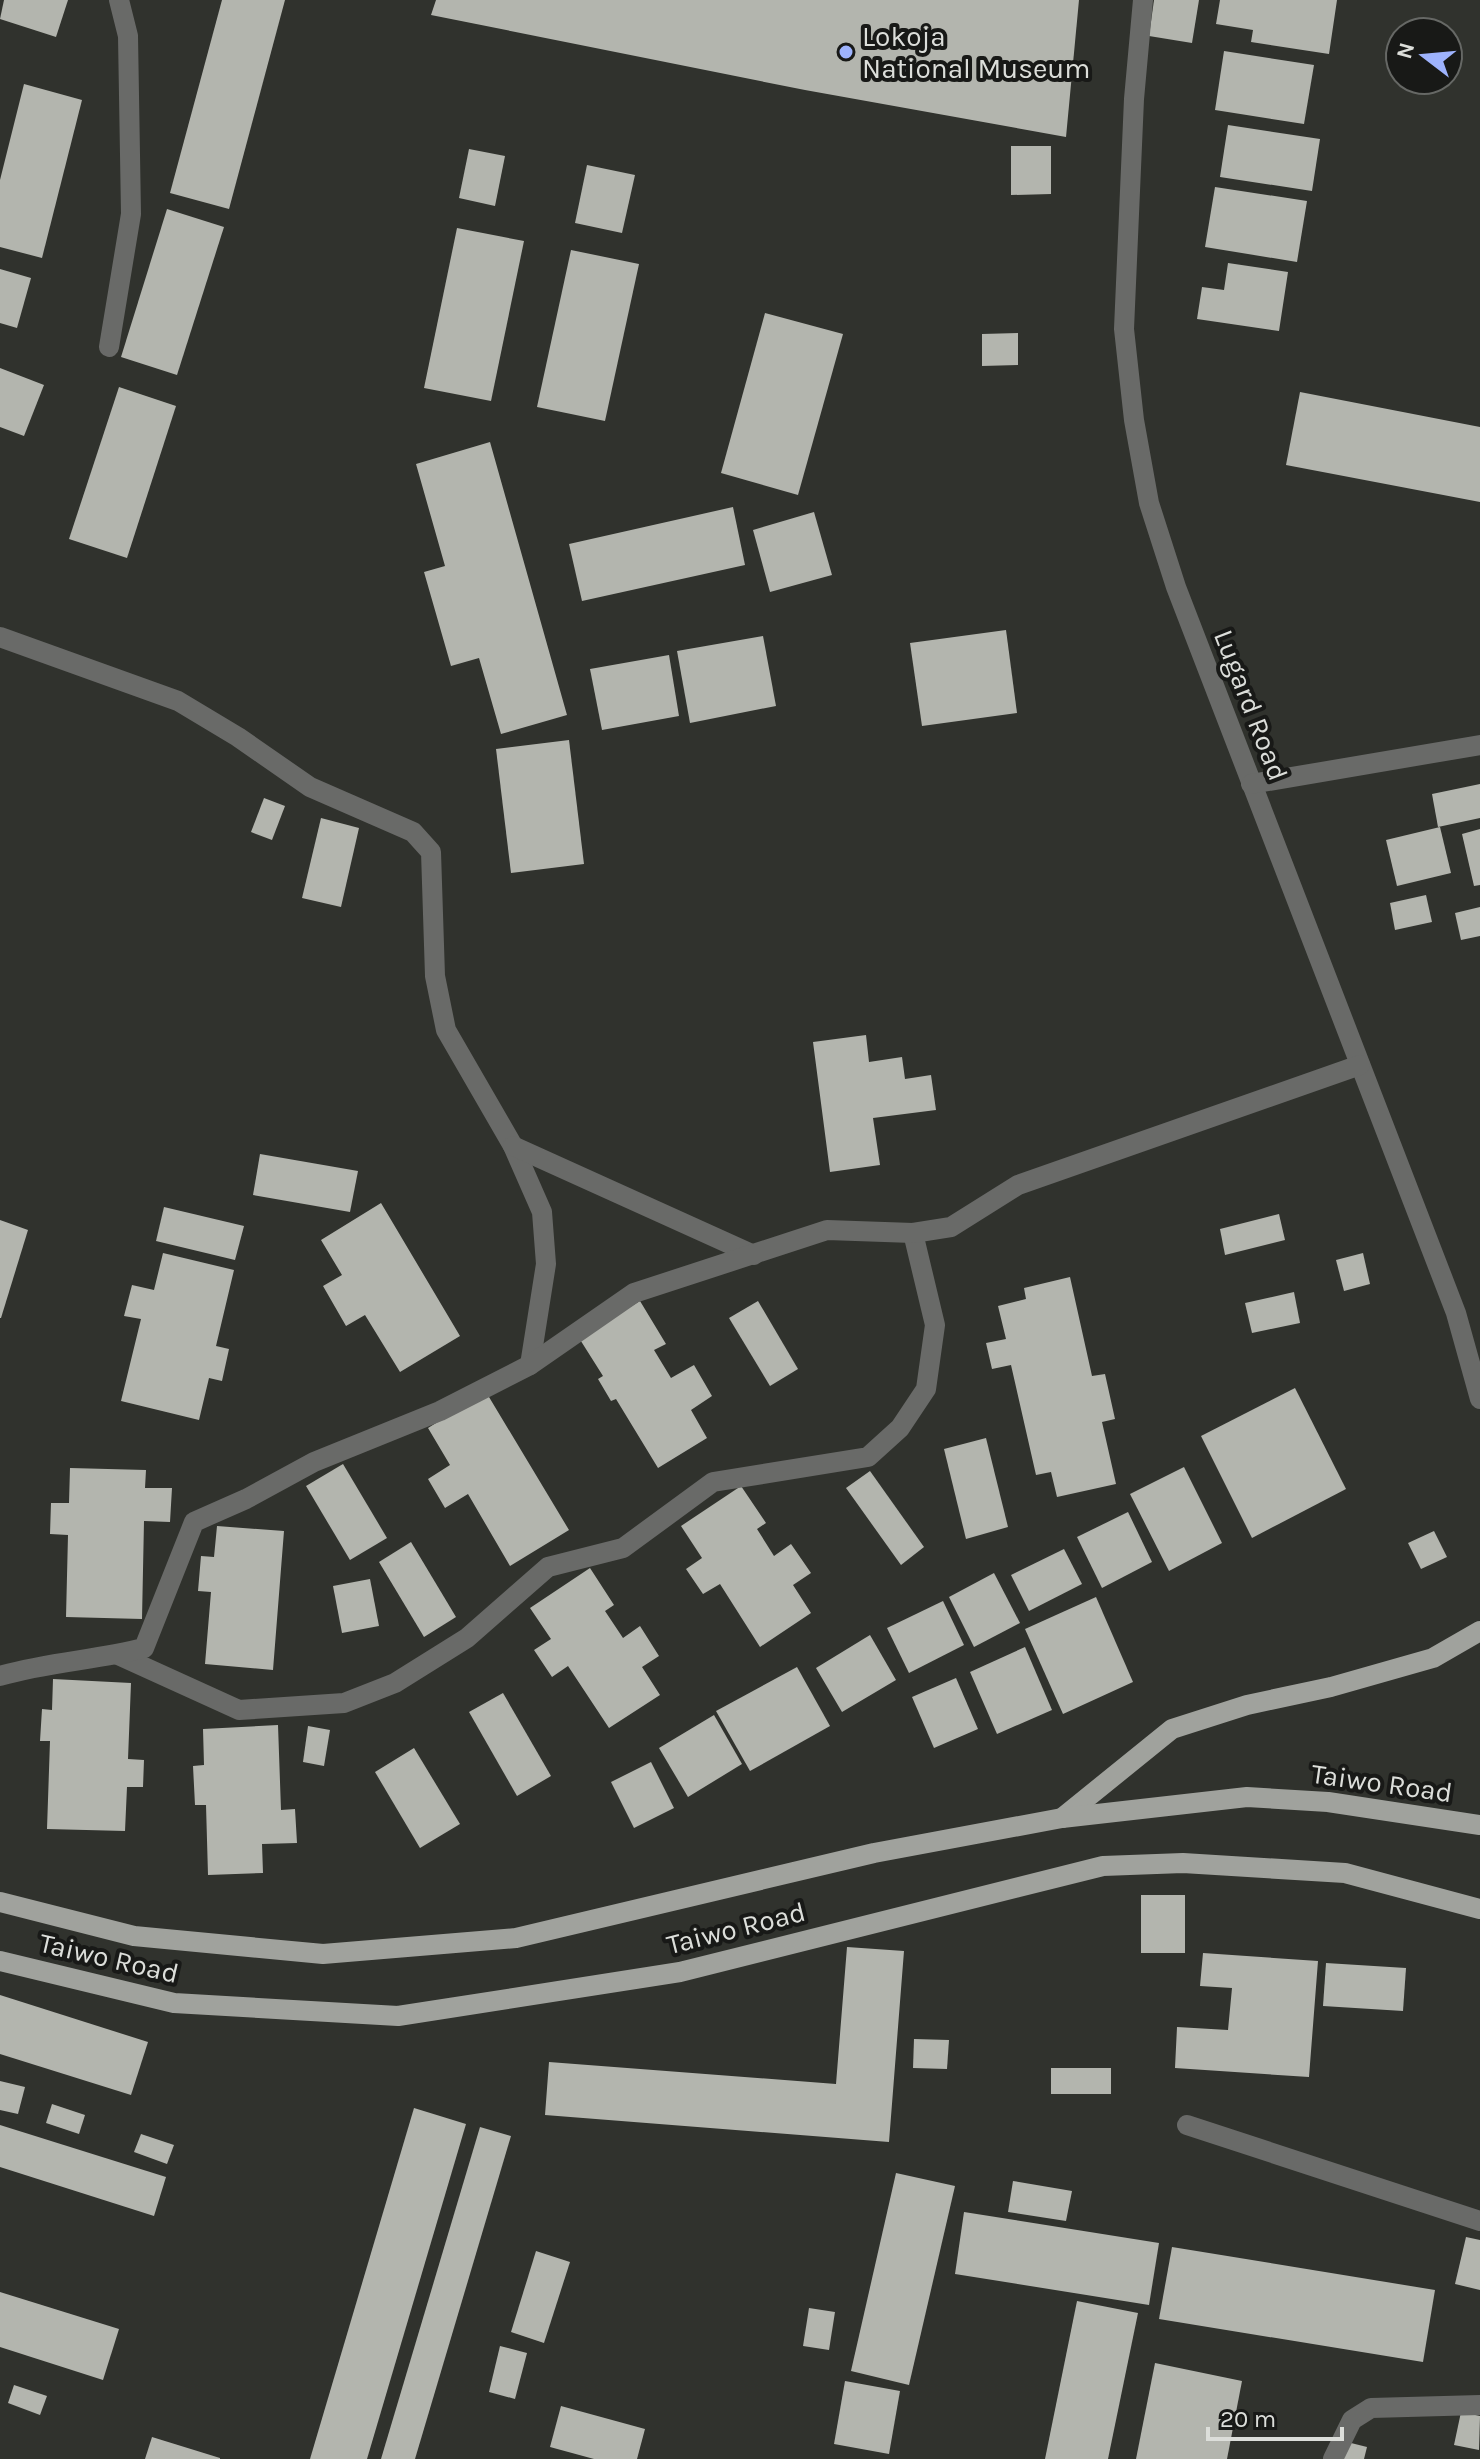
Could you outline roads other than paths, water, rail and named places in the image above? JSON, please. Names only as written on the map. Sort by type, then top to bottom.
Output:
[{"type":"main road","points":[[1062,1818],[1172,1729],[1247,1705],[1331,1687],[1433,1658],[1480,1631]]},
{"type":"main road","name":"Taiwo Road","points":[[0,1902],[134,1936],[323,1954],[516,1938],[874,1853],[1062,1818],[1247,1797],[1328,1802],[1480,1825]]},
{"type":"main road","name":"Taiwo Road","points":[[0,1961],[174,2003],[398,2016],[680,1972],[1103,1866],[1183,1863],[1345,1873],[1480,1909]]},
{"type":"street","points":[[109,347],[131,214],[128,36],[119,0]]},
{"type":"street","name":"Lugard Road","points":[[1143,0],[1134,99],[1124,329],[1134,420],[1149,503],[1176,587],[1456,1313],[1480,1399]]},
{"type":"street","points":[[0,637],[178,701],[238,737],[310,787],[413,832],[431,852],[435,976],[446,1030],[513,1146],[542,1212],[546,1264],[530,1365]]},
{"type":"street","points":[[1251,784],[1480,745]]},
{"type":"street","points":[[0,1676],[144,1648],[194,1522],[246,1499],[314,1462],[440,1411],[530,1365],[634,1293],[827,1230],[913,1233],[951,1227],[1018,1185],[1360,1065]]},
{"type":"street","points":[[513,1146],[754,1255]]},
{"type":"street","points":[[118,1655],[239,1710],[344,1703],[395,1683],[467,1638],[548,1567],[623,1548],[713,1482],[868,1457],[900,1428],[926,1389],[935,1325],[913,1233]]},
{"type":"street","points":[[1187,2125],[1480,2221]]},
{"type":"street","points":[[1333,2459],[1352,2420],[1371,2408],[1480,2405]]},
{"type":"place","name":"Lokoja National Museum","points":[[846,52]]}]
